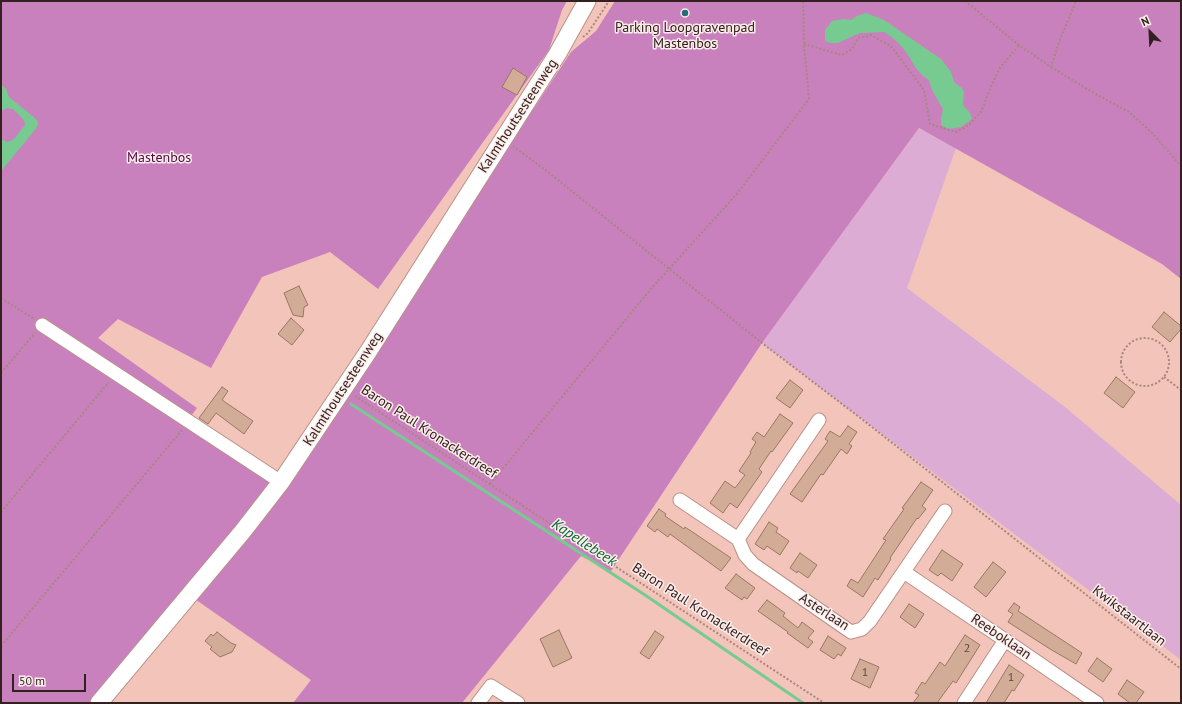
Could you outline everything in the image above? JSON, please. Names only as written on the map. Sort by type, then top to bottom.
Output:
[{"type":"main road","name":"Kalmthoutsesteenweg","points":[[558,54],[587,1]]},
{"type":"main road","name":"Kalmthoutsesteenweg","points":[[99,703],[243,531],[281,482],[344,389],[558,54],[597,1]]},
{"type":"street","points":[[42,324],[281,482]]},
{"type":"street","points":[[680,500],[738,539],[819,420]]},
{"type":"street","name":"Asterlaan","points":[[738,539],[744,555],[753,564],[851,632],[862,629],[870,622],[945,511]]},
{"type":"street","name":"Reeboklaan","points":[[904,572],[1097,703]]},
{"type":"street","points":[[964,703],[1005,640]]},
{"type":"street","points":[[478,703],[491,686],[518,703]]},
{"type":"path","points":[[490,484],[650,290],[736,195],[809,99],[804,44],[803,1]]},
{"type":"path","points":[[965,1],[1019,45],[1051,67],[1129,112],[1152,133],[1181,166]]},
{"type":"path","points":[[1051,67],[1059,42],[1076,1]]},
{"type":"path","points":[[804,44],[842,55],[852,49],[858,38],[871,35],[891,46],[924,90],[930,124],[956,132],[969,125],[981,112],[1000,68],[1019,45]]},
{"type":"path","name":"Kwikstaartlaan","points":[[503,138],[548,172],[762,343],[863,420],[1181,669]]},
{"type":"path","points":[[1,298],[42,324],[1,373]]},
{"type":"path","points":[[1141,338],[1149,338],[1157,341],[1163,346],[1169,362],[1168,370],[1164,377],[1158,382],[1143,386],[1129,380],[1121,367],[1121,359],[1127,346],[1141,338]]},
{"type":"path","points":[[1,512],[116,374]]},
{"type":"path","points":[[1164,377],[1181,390]]},
{"type":"path","name":"Baron Paul Kronackerdreef","points":[[344,389],[824,703]]},
{"type":"path","points":[[1,646],[190,421]]},
{"type":"shaded area","points":[[866,13],[884,20],[941,59],[951,72],[954,82],[963,89],[963,105],[970,113],[972,119],[961,127],[949,129],[941,125],[943,109],[932,90],[929,80],[915,67],[903,48],[893,38],[884,32],[860,33],[838,43],[830,43],[825,41],[825,30],[832,21],[843,19],[851,20]]},
{"type":"shaded area","points":[[1,84],[6,89],[9,97],[38,122],[37,127],[1,171],[1,139],[7,142],[11,141],[25,125],[24,120],[13,109],[7,108],[1,111]]},
{"type":"shaded area","points":[[919,128],[956,148],[907,288],[1065,407],[1181,505],[1181,660],[762,343]]},
{"type":"green space","name":"Mastenbos","points":[[1,1],[567,1],[562,10],[549,50],[378,289],[330,252],[262,277],[211,368],[118,319],[98,338],[197,408],[185,424],[272,482],[92,703],[1,703]]},
{"type":"green space","points":[[615,1],[1181,1],[1181,279],[1162,264],[919,128],[762,343],[611,571],[581,556],[462,703],[293,703],[311,680],[192,597],[355,380],[571,52],[596,31]]},
{"type":"building","points":[[513,68],[527,77],[517,95],[502,87]]},
{"type":"building","points":[[299,286],[308,305],[304,307],[303,317],[293,315],[284,293]]},
{"type":"building","points":[[1164,312],[1181,326],[1181,329],[1170,342],[1152,327]]},
{"type":"building","points":[[291,318],[304,330],[292,345],[278,334]]},
{"type":"building","points":[[1116,377],[1135,392],[1123,408],[1104,393]]},
{"type":"building","points":[[790,380],[803,390],[790,408],[776,398]]},
{"type":"building","points":[[222,387],[228,391],[222,400],[253,421],[244,434],[216,413],[208,424],[199,418]]},
{"type":"building","points":[[780,414],[793,423],[759,469],[762,472],[737,508],[730,503],[723,513],[710,503],[725,481],[735,488],[745,475],[739,471],[751,453],[750,452],[756,442],[752,439],[757,432],[764,437]]},
{"type":"building","points":[[848,426],[857,432],[849,444],[852,446],[847,454],[841,449],[823,475],[821,474],[802,502],[790,494],[828,441],[825,439],[830,431],[840,437]]},
{"type":"building","points":[[921,482],[933,490],[922,506],[926,509],[918,519],[917,518],[890,558],[891,559],[878,580],[875,578],[863,597],[847,586],[851,579],[858,583],[886,540],[883,539],[904,509],[902,508]]},
{"type":"building","points":[[659,509],[666,514],[665,516],[684,529],[685,527],[731,558],[721,571],[670,534],[668,537],[657,529],[655,532],[647,526]]},
{"type":"building","points":[[769,522],[778,528],[776,532],[789,541],[780,555],[767,546],[764,550],[755,544]]},
{"type":"building","points":[[942,550],[963,564],[952,581],[941,573],[938,576],[929,570]]},
{"type":"building","points":[[800,553],[817,565],[808,578],[798,571],[797,573],[790,568]]},
{"type":"building","points":[[993,562],[1006,572],[986,597],[974,587]]},
{"type":"building","points":[[736,574],[755,588],[747,599],[744,597],[742,600],[725,588]]},
{"type":"building","points":[[767,600],[785,613],[783,616],[798,628],[802,622],[814,631],[808,638],[813,642],[808,648],[758,611]]},
{"type":"building","points":[[1014,603],[1020,607],[1018,611],[1082,653],[1076,664],[1008,622],[1013,614],[1008,611]]},
{"type":"building","points":[[909,604],[924,614],[915,628],[900,617]]},
{"type":"building","points":[[559,630],[572,658],[553,667],[540,639]]},
{"type":"building","points":[[655,631],[664,637],[649,659],[640,653]]},
{"type":"building","points":[[217,632],[236,645],[232,652],[220,657],[210,649],[212,647],[205,641],[211,634],[213,636]]},
{"type":"building","points":[[965,635],[980,645],[956,683],[953,681],[937,703],[913,703],[919,695],[915,693],[922,682],[925,684],[940,662],[945,666]]},
{"type":"building","points":[[828,636],[846,648],[841,656],[838,654],[834,659],[820,650]]},
{"type":"building","points":[[1097,658],[1112,669],[1103,682],[1088,671]]},
{"type":"building","points":[[860,659],[879,667],[870,688],[851,679]]},
{"type":"building","points":[[1009,665],[1024,675],[1004,703],[986,703]]},
{"type":"building","points":[[1127,680],[1144,692],[1136,703],[1130,703],[1118,694]]},
{"type":"waterway","name":"Kapellebeek","points":[[351,404],[645,595],[803,703]]},
{"type":"place","name":"Parking Loopgravenpad Mastenbos","points":[[685,13]]}]
